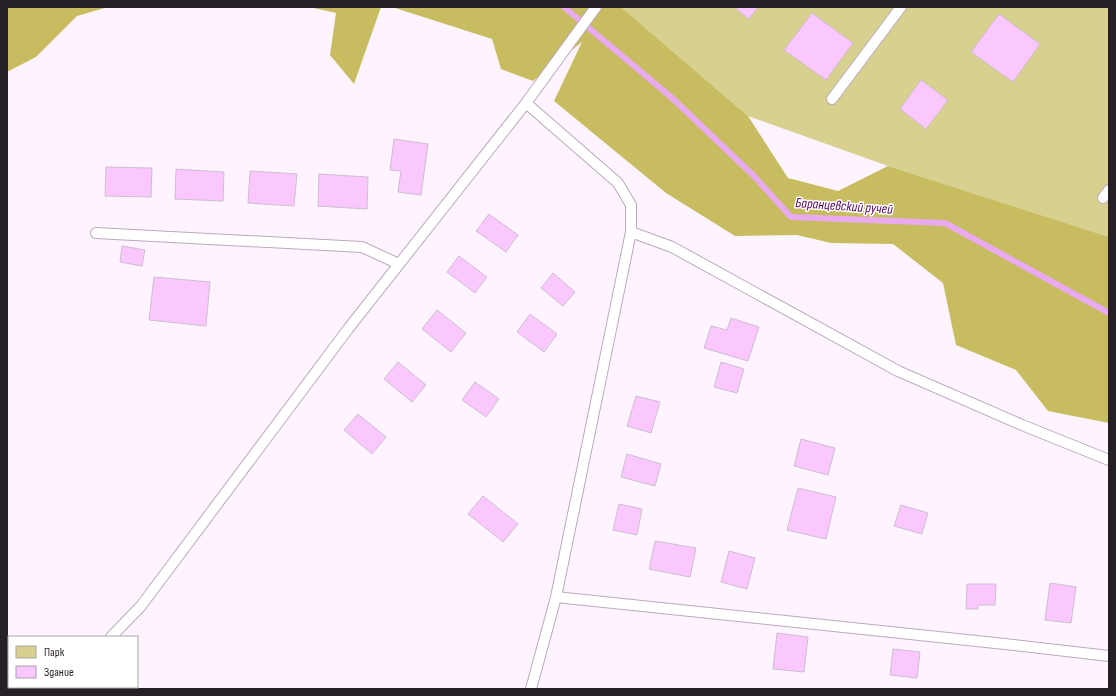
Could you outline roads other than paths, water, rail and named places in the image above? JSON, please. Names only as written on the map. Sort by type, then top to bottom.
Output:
[{"type":"lane","points":[[112,636],[141,606],[319,367],[526,103],[596,7]]},
{"type":"lane","points":[[832,99],[901,7]]},
{"type":"lane","points":[[526,103],[618,183],[631,205],[631,232],[556,597],[531,689]]},
{"type":"lane","points":[[1103,198],[1109,190]]},
{"type":"lane","points":[[631,232],[672,247],[898,371],[1022,425],[1109,460]]},
{"type":"lane","points":[[96,233],[362,247],[399,264]]},
{"type":"lane","points":[[556,597],[974,640],[1109,656]]},
{"type":"waterway","name":"Баранцевский ручей","points":[[564,7],[671,97],[753,175],[791,217],[945,223],[1109,313]]}]
